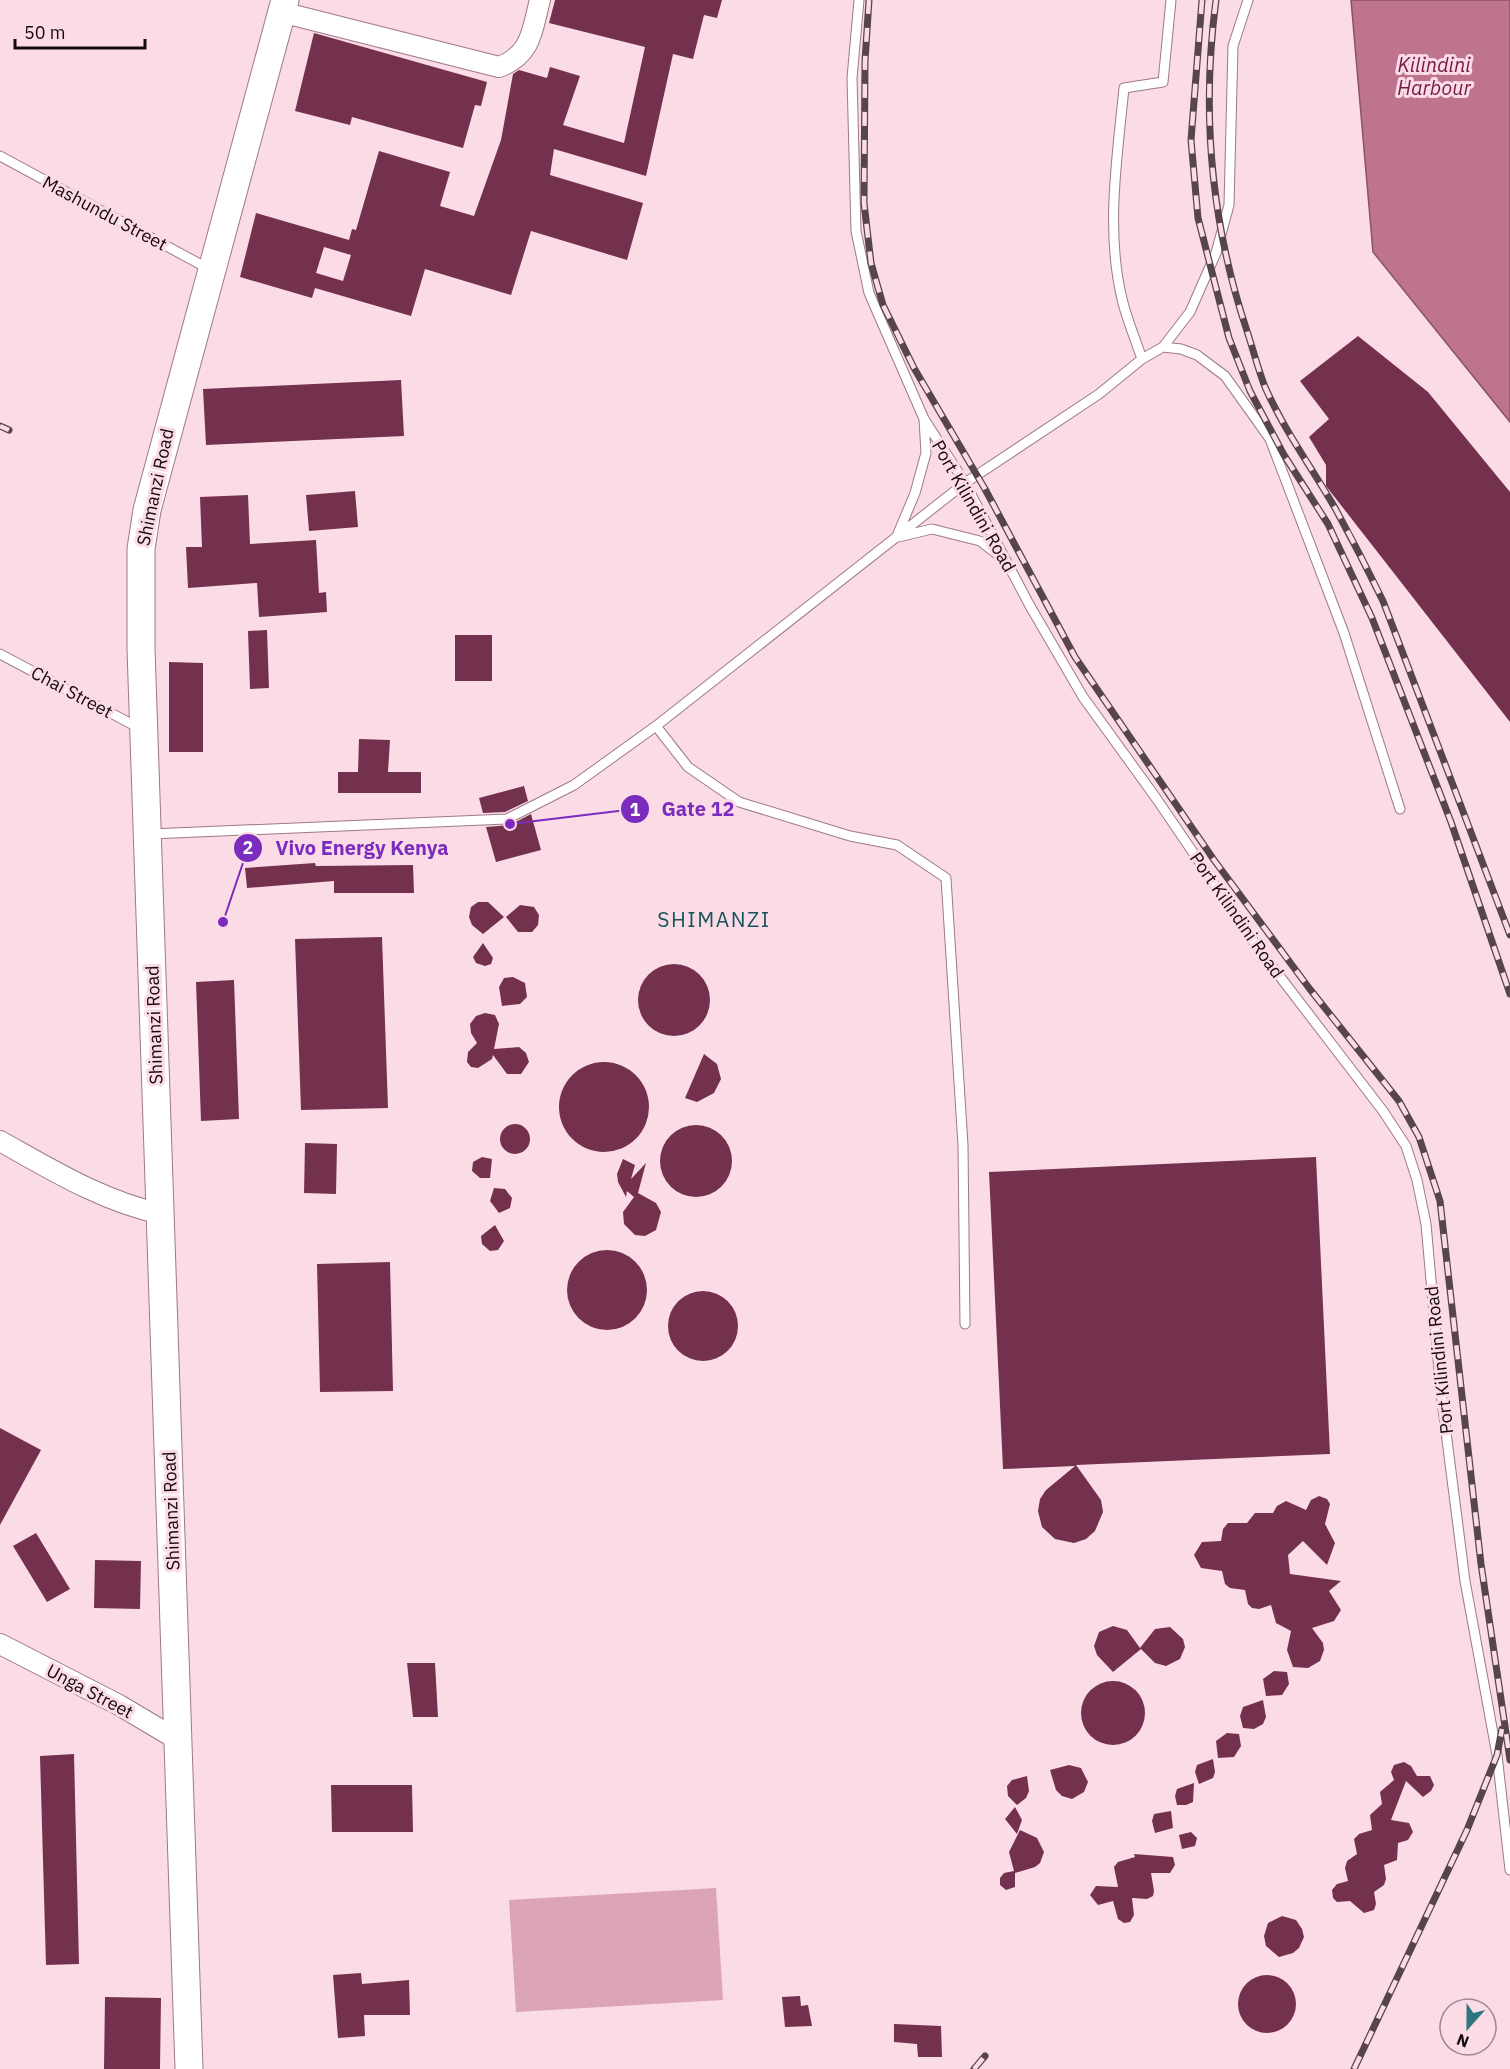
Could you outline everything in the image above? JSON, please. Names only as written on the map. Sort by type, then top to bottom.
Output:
[{"type":"main road","name":"Shimanzi Road","points":[[189,2069],[147,834],[141,549],[162,446],[283,6]]},
{"type":"street","points":[[283,6],[499,67],[518,58],[526,48],[540,0]]},
{"type":"street","points":[[0,1141],[94,1192],[130,1207],[160,1214]]},
{"type":"street","name":"Unga Street","points":[[0,1644],[119,1705],[178,1740]]},
{"type":"lane","name":"Port Kilindini Road","points":[[859,0],[852,78],[856,231],[869,293],[924,419],[965,483],[1006,562],[1083,696],[1258,948],[1383,1111],[1406,1146],[1426,1224],[1442,1405],[1465,1581],[1497,1755],[1510,1870]]},
{"type":"lane","points":[[1142,360],[1123,303],[1116,264],[1113,209],[1124,88],[1163,82],[1171,0]]},
{"type":"lane","points":[[147,834],[507,819],[574,785],[656,726],[965,483],[1099,394],[1142,360],[1163,347],[1190,312],[1216,253],[1228,205],[1233,46],[1248,0]]},
{"type":"lane","name":"Mashundu Street","points":[[0,156],[211,270]]},
{"type":"lane","points":[[1163,347],[1181,349],[1197,355],[1225,376],[1270,439],[1344,633],[1400,809]]},
{"type":"lane","points":[[896,538],[915,494],[926,453],[924,419]]},
{"type":"lane","points":[[896,538],[932,529],[942,531],[980,541],[1006,562]]},
{"type":"lane","name":"Chai Street","points":[[0,654],[144,730]]},
{"type":"lane","points":[[656,726],[688,766],[740,802],[850,836],[897,845],[946,878],[963,1145],[965,1324]]},
{"type":"shaded area","points":[[716,1888],[723,2000],[516,2012],[509,1900]]},
{"type":"water","name":"Kilindini Harbour","points":[[1351,0],[1510,0],[1510,422],[1373,252]]},
{"type":"building","points":[[555,0],[722,0],[717,18],[704,15],[693,59],[673,54],[646,176],[554,149],[550,175],[643,203],[627,260],[531,231],[511,295],[425,269],[411,316],[315,288],[312,298],[240,277],[256,213],[349,240],[352,229],[356,230],[379,151],[450,172],[440,206],[474,216],[501,140],[513,74],[519,70],[547,78],[550,67],[580,76],[563,125],[624,143],[645,47],[549,23]],"holes":[[[324,247],[351,255],[343,281],[316,273]]]},
{"type":"building","points":[[314,33],[487,82],[481,106],[475,105],[463,148],[352,117],[350,125],[295,111]]},
{"type":"building","points":[[1358,336],[1428,392],[1510,492],[1510,722],[1326,486],[1326,465],[1309,437],[1329,419],[1300,381]]},
{"type":"building","points":[[401,380],[404,436],[206,445],[203,389]]},
{"type":"building","points":[[355,491],[358,527],[309,531],[306,495]]},
{"type":"building","points":[[248,495],[250,544],[316,540],[319,593],[326,592],[327,612],[259,617],[257,583],[188,588],[186,547],[202,547],[200,497]]},
{"type":"building","points":[[267,630],[269,688],[250,689],[248,631]]},
{"type":"building","points":[[455,635],[492,635],[492,681],[455,681]]},
{"type":"building","points":[[169,662],[203,663],[203,752],[169,752]]},
{"type":"building","points":[[359,739],[390,740],[388,772],[421,772],[421,793],[338,793],[338,772],[358,772]]},
{"type":"building","points":[[524,786],[528,801],[505,812],[483,813],[479,798]]},
{"type":"building","points":[[531,814],[541,850],[496,862],[486,827],[510,825]]},
{"type":"building","points":[[315,863],[316,866],[413,865],[414,893],[334,893],[334,881],[247,888],[245,868]]},
{"type":"building","points":[[478,902],[488,902],[504,917],[483,934],[472,925],[469,917],[471,907]]},
{"type":"building","points":[[520,905],[534,907],[539,915],[538,925],[532,932],[518,932],[506,917]]},
{"type":"building","points":[[382,937],[388,1108],[301,1110],[295,939]]},
{"type":"building","points":[[483,943],[493,958],[491,964],[485,966],[476,963],[473,957]]},
{"type":"building","points":[[674,964],[694,970],[704,980],[710,1000],[704,1020],[694,1030],[674,1036],[654,1030],[644,1020],[638,1000],[644,980],[654,970]]},
{"type":"building","points":[[513,977],[525,983],[527,997],[520,1004],[502,1006],[499,987],[504,978]]},
{"type":"building","points":[[234,980],[239,1119],[201,1121],[196,982]]},
{"type":"building","points":[[485,1013],[495,1015],[499,1024],[494,1049],[519,1047],[526,1053],[529,1062],[521,1074],[507,1074],[493,1055],[492,1059],[478,1068],[471,1067],[467,1062],[468,1052],[477,1043],[471,1033],[470,1024],[476,1016]]},
{"type":"building","points":[[704,1054],[717,1064],[721,1079],[714,1093],[697,1102],[685,1098]]},
{"type":"building","points":[[604,1062],[621,1066],[636,1075],[645,1090],[649,1107],[645,1124],[636,1139],[621,1148],[604,1152],[587,1148],[572,1139],[563,1124],[559,1107],[563,1090],[572,1075],[587,1066]]},
{"type":"building","points":[[515,1124],[521,1125],[529,1133],[529,1145],[521,1153],[515,1154],[509,1153],[501,1145],[500,1139],[501,1133],[509,1125]]},
{"type":"building","points":[[696,1125],[716,1131],[726,1141],[732,1161],[726,1181],[716,1191],[696,1197],[676,1191],[666,1181],[660,1161],[666,1141],[676,1131]]},
{"type":"building","points":[[305,1143],[337,1144],[336,1194],[304,1193]]},
{"type":"building","points":[[482,1157],[492,1159],[490,1178],[480,1178],[472,1171],[473,1162]]},
{"type":"building","points":[[1316,1157],[1330,1454],[1076,1465],[1101,1500],[1103,1512],[1095,1531],[1086,1539],[1074,1543],[1055,1539],[1042,1527],[1038,1511],[1040,1499],[1046,1490],[1075,1466],[1003,1469],[989,1172]]},
{"type":"building","points":[[623,1159],[635,1165],[631,1179],[646,1163],[638,1193],[656,1203],[661,1212],[656,1230],[645,1236],[635,1235],[624,1224],[623,1212],[634,1197],[627,1191],[626,1197],[618,1182],[617,1174]]},
{"type":"building","points":[[494,1188],[505,1189],[512,1198],[510,1208],[499,1213],[490,1201]]},
{"type":"building","points":[[495,1225],[504,1241],[498,1250],[490,1251],[482,1244],[481,1236]]},
{"type":"building","points":[[607,1250],[622,1253],[635,1262],[644,1275],[647,1290],[644,1305],[635,1318],[622,1327],[607,1330],[592,1327],[579,1318],[570,1305],[567,1290],[570,1275],[579,1262],[592,1253]]},
{"type":"building","points":[[390,1262],[393,1391],[320,1392],[317,1264]]},
{"type":"building","points":[[710,1291],[723,1297],[732,1306],[736,1312],[738,1326],[736,1340],[728,1351],[717,1359],[696,1361],[678,1351],[670,1340],[668,1319],[678,1301],[689,1293]]},
{"type":"building","points":[[0,1428],[41,1450],[0,1525]]},
{"type":"building","points":[[1319,1496],[1327,1499],[1330,1504],[1325,1524],[1335,1543],[1327,1565],[1303,1541],[1288,1555],[1290,1574],[1341,1581],[1329,1591],[1341,1610],[1334,1621],[1312,1628],[1323,1643],[1324,1650],[1320,1661],[1308,1668],[1293,1667],[1287,1650],[1291,1631],[1276,1623],[1271,1605],[1259,1609],[1252,1608],[1248,1604],[1245,1590],[1230,1588],[1225,1584],[1222,1571],[1201,1568],[1194,1555],[1202,1542],[1221,1541],[1223,1529],[1228,1523],[1247,1523],[1255,1513],[1273,1513],[1277,1506],[1286,1501],[1306,1510],[1311,1500]]},
{"type":"building","points":[[36,1533],[70,1589],[47,1602],[13,1546]]},
{"type":"building","points":[[95,1560],[141,1561],[140,1609],[94,1608]]},
{"type":"building","points":[[1113,1626],[1127,1630],[1140,1648],[1155,1629],[1170,1627],[1183,1639],[1185,1647],[1180,1659],[1166,1666],[1155,1663],[1141,1649],[1113,1672],[1097,1655],[1094,1646],[1099,1632]]},
{"type":"building","points":[[407,1663],[435,1663],[438,1717],[413,1717]]},
{"type":"building","points":[[1274,1671],[1287,1672],[1289,1684],[1282,1695],[1266,1696],[1263,1679]]},
{"type":"building","points":[[1113,1681],[1136,1690],[1145,1713],[1136,1736],[1113,1745],[1090,1736],[1081,1713],[1090,1690]]},
{"type":"building","points":[[1263,1700],[1266,1717],[1263,1724],[1254,1729],[1243,1728],[1240,1716],[1243,1707]]},
{"type":"building","points":[[1227,1733],[1239,1734],[1241,1746],[1234,1757],[1218,1758],[1216,1741]]},
{"type":"building","points":[[74,1754],[79,1964],[46,1965],[40,1756]]},
{"type":"building","points":[[1213,1759],[1215,1772],[1213,1778],[1199,1784],[1195,1772],[1197,1765]]},
{"type":"building","points":[[1404,1762],[1411,1766],[1417,1776],[1430,1776],[1434,1785],[1431,1791],[1423,1797],[1406,1781],[1391,1820],[1409,1823],[1413,1832],[1408,1840],[1398,1843],[1397,1860],[1384,1865],[1386,1879],[1384,1885],[1374,1892],[1376,1904],[1374,1910],[1364,1913],[1350,1901],[1337,1902],[1333,1898],[1332,1890],[1337,1884],[1348,1881],[1345,1868],[1347,1861],[1357,1854],[1354,1839],[1359,1834],[1372,1830],[1370,1815],[1382,1804],[1380,1792],[1394,1780],[1391,1772],[1394,1765]]},
{"type":"building","points":[[1069,1765],[1081,1768],[1088,1782],[1084,1792],[1072,1799],[1062,1796],[1056,1790],[1050,1770]]},
{"type":"building","points":[[1027,1776],[1029,1791],[1026,1798],[1017,1805],[1008,1796],[1007,1786],[1012,1780]]},
{"type":"building","points":[[1194,1783],[1193,1802],[1177,1805],[1175,1796],[1177,1789]]},
{"type":"building","points":[[331,1785],[412,1785],[413,1832],[332,1832]]},
{"type":"building","points":[[1015,1807],[1022,1820],[1017,1834],[1005,1819]]},
{"type":"building","points":[[1171,1811],[1173,1828],[1155,1833],[1152,1821],[1154,1814]]},
{"type":"building","points":[[1020,1830],[1037,1838],[1044,1852],[1040,1863],[1035,1867],[1015,1873],[1015,1887],[1006,1890],[1000,1885],[1000,1878],[1004,1873],[1014,1871],[1009,1852]]},
{"type":"building","points":[[1191,1832],[1197,1838],[1195,1846],[1182,1849],[1179,1835]]},
{"type":"building","points":[[1134,1854],[1173,1857],[1175,1865],[1170,1873],[1151,1873],[1153,1896],[1147,1899],[1132,1898],[1134,1915],[1130,1922],[1124,1923],[1118,1919],[1113,1901],[1098,1905],[1090,1895],[1096,1886],[1118,1887],[1114,1867],[1118,1862],[1135,1857]]},
{"type":"building","points":[[1282,1916],[1296,1920],[1304,1937],[1299,1948],[1293,1953],[1279,1957],[1266,1946],[1264,1936],[1268,1923]]},
{"type":"building","points":[[361,1973],[362,1984],[409,1980],[410,2015],[364,2015],[365,2036],[338,2038],[333,1975]]},
{"type":"building","points":[[1261,1975],[1273,1975],[1288,1983],[1296,1998],[1296,2010],[1288,2025],[1273,2033],[1261,2033],[1246,2025],[1238,2010],[1238,1998],[1246,1983]]},
{"type":"building","points":[[800,1996],[801,2006],[808,2005],[812,2026],[785,2027],[782,1997]]},
{"type":"building","points":[[105,1997],[161,1998],[160,2069],[104,2069]]},
{"type":"building","points":[[894,2024],[941,2026],[942,2057],[918,2057],[917,2044],[894,2042]]},
{"type":"railway","points":[[869,0],[865,61],[864,203],[871,263],[883,305],[914,368],[985,489],[1075,657],[1214,860],[1309,988],[1399,1101],[1419,1137],[1440,1201],[1481,1564],[1510,1760]]},
{"type":"railway","points":[[1202,0],[1191,140],[1198,218],[1229,338],[1250,391],[1284,455],[1328,524],[1372,618],[1451,822],[1510,994]]},
{"type":"railway","points":[[1216,0],[1209,84],[1212,167],[1225,250],[1258,366],[1265,387],[1281,418],[1335,508],[1383,601],[1510,935]]},
{"type":"railway","points":[[0,426],[9,430]]},
{"type":"railway","points":[[1354,2069],[1467,1830],[1497,1755],[1502,1729]]},
{"type":"railway","points":[[974,2069],[985,2056]]},
{"type":"place","name":"Gate 12","points":[[510,824]]},
{"type":"place","name":"Vivo Energy Kenya","points":[[223,922]]},
{"type":"district","name":"SHIMANZI","points":[[714,919]]}]
